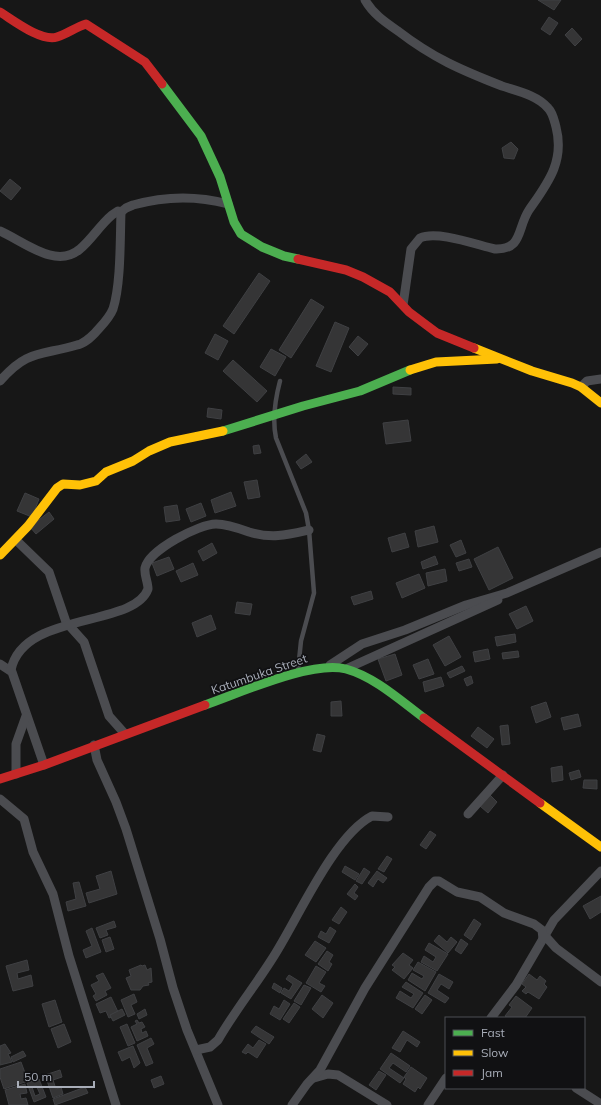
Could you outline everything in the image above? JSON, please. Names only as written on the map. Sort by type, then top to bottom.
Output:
[{"type":"street","points":[[365,0],[380,18],[426,52],[459,69],[528,95],[546,105],[553,117],[557,131],[558,155],[552,175],[544,190],[525,217],[519,234],[512,246],[502,250],[443,237],[428,236],[420,238],[411,249],[403,305]]},
{"type":"street","points":[[0,12],[44,38],[54,38],[77,26],[86,24],[145,62],[201,136],[220,177],[228,204],[239,232],[253,242],[294,259],[346,270],[363,277],[390,292],[409,312],[437,333],[500,358],[581,387],[601,403]]},
{"type":"street","points":[[0,231],[48,255],[62,257],[78,250],[105,220],[118,211],[121,212],[126,208],[140,203],[182,196],[211,199],[228,204]]},
{"type":"street","points":[[0,382],[12,368],[26,358],[44,352],[83,343],[93,335],[109,316],[112,310],[117,287],[121,212]]},
{"type":"street","points":[[0,555],[16,540],[57,488],[63,484],[90,484],[106,472],[133,461],[149,451],[170,442],[223,431],[303,406],[360,391],[409,370],[436,362],[500,358]]},
{"type":"street","points":[[581,387],[587,381],[601,379]]},
{"type":"street","points":[[44,765],[11,670],[16,655],[25,646],[54,629],[68,624],[113,614],[128,608],[143,597],[148,589],[145,569],[149,561],[168,544],[199,527],[218,524],[275,537],[289,536],[309,530]]},
{"type":"street","points":[[16,540],[49,572],[68,624],[84,642],[106,709],[114,722],[125,734]]},
{"type":"street","points":[[330,666],[362,644],[405,630],[466,605],[507,593],[601,553]]},
{"type":"street","points":[[348,668],[601,553]]},
{"type":"street","points":[[0,664],[11,670]]},
{"type":"street","name":"Katumbuka Street","points":[[0,779],[44,765],[94,745],[298,672],[330,666],[348,668],[362,674],[388,692],[601,847]]},
{"type":"street","points":[[16,774],[16,744],[26,716]]},
{"type":"street","points":[[94,745],[97,760],[116,802],[126,829],[158,932],[173,988],[218,1104]]},
{"type":"street","points":[[468,814],[503,775]]},
{"type":"street","points":[[0,799],[24,818],[33,852],[53,894],[69,956],[116,1105]]},
{"type":"street","points":[[196,1050],[210,1047],[218,1040],[272,960],[324,869],[345,839],[372,816],[388,817]]},
{"type":"street","points":[[495,1016],[516,985],[542,938],[543,939],[554,920],[601,871]]},
{"type":"street","points":[[292,1105],[307,1084],[320,1070],[353,1009],[397,937],[435,881],[439,881],[457,892],[480,897],[507,914],[537,926],[542,930],[543,939]]},
{"type":"street","points":[[543,939],[547,938],[556,948],[601,982]]},
{"type":"street","points":[[313,1079],[323,1074],[338,1075],[387,1105]]},
{"type":"street","points":[[428,1105],[445,1080]]},
{"type":"street","points":[[578,1089],[601,1104]]},
{"type":"lane","points":[[280,381],[274,416],[276,438],[306,513],[309,530],[314,594],[301,641],[298,672]]},
{"type":"building","points":[[538,0],[561,0],[554,10]]},
{"type":"building","points":[[549,17],[558,23],[550,35],[541,29]]},
{"type":"building","points":[[572,28],[582,39],[575,46],[565,35]]},
{"type":"building","points":[[511,142],[518,149],[514,159],[504,158],[502,148]]},
{"type":"building","points":[[10,179],[21,188],[11,200],[0,191]]},
{"type":"building","points":[[259,273],[270,281],[234,334],[223,326]]},
{"type":"building","points":[[311,299],[324,307],[291,358],[279,350]]},
{"type":"building","points":[[335,322],[349,328],[331,372],[316,366]]},
{"type":"building","points":[[215,334],[228,341],[218,360],[205,353]]},
{"type":"building","points":[[358,336],[368,344],[358,356],[349,347]]},
{"type":"building","points":[[271,349],[286,357],[275,376],[260,367]]},
{"type":"building","points":[[233,360],[267,391],[257,402],[223,371]]},
{"type":"building","points":[[393,387],[411,388],[411,395],[393,394]]},
{"type":"building","points":[[208,408],[222,410],[221,419],[207,417]]},
{"type":"building","points":[[408,420],[411,441],[386,444],[383,423]]},
{"type":"building","points":[[259,445],[261,453],[254,454],[253,446]]},
{"type":"building","points":[[306,454],[312,462],[301,469],[296,462]]},
{"type":"building","points":[[257,480],[260,497],[248,499],[244,482]]},
{"type":"building","points":[[231,492],[236,506],[215,513],[211,500]]},
{"type":"building","points":[[25,493],[39,499],[32,517],[17,511]]},
{"type":"building","points":[[201,503],[206,516],[191,522],[186,509]]},
{"type":"building","points":[[177,505],[180,520],[166,522],[164,507]]},
{"type":"building","points":[[49,512],[54,519],[36,534],[30,527]]},
{"type":"building","points":[[434,526],[438,542],[418,547],[415,531]]},
{"type":"building","points":[[405,533],[409,547],[392,552],[388,538]]},
{"type":"building","points":[[461,540],[466,553],[456,557],[450,545]]},
{"type":"building","points":[[212,543],[217,553],[203,561],[198,551]]},
{"type":"building","points":[[498,547],[513,578],[489,590],[474,559]]},
{"type":"building","points":[[435,556],[438,564],[423,569],[421,562]]},
{"type":"building","points":[[169,557],[174,569],[157,576],[152,563]]},
{"type":"building","points":[[469,559],[472,567],[459,571],[456,563]]},
{"type":"building","points":[[193,563],[198,575],[181,582],[176,571]]},
{"type":"building","points":[[445,569],[447,581],[428,586],[426,573]]},
{"type":"building","points":[[419,574],[425,588],[402,598],[396,583]]},
{"type":"building","points":[[371,591],[373,599],[354,605],[351,597]]},
{"type":"building","points":[[237,602],[252,604],[250,615],[235,613]]},
{"type":"building","points":[[526,606],[533,621],[517,629],[509,614]]},
{"type":"building","points":[[211,615],[216,629],[197,637],[192,623]]},
{"type":"building","points":[[515,634],[516,642],[497,646],[495,637]]},
{"type":"building","points":[[449,636],[461,657],[445,666],[433,645]]},
{"type":"building","points":[[488,649],[490,659],[475,662],[473,652]]},
{"type":"building","points":[[518,651],[519,657],[503,659],[502,653]]},
{"type":"building","points":[[395,654],[402,675],[386,681],[378,659]]},
{"type":"building","points":[[428,659],[434,674],[419,679],[413,665]]},
{"type":"building","points":[[462,666],[465,671],[450,678],[447,673]]},
{"type":"building","points":[[471,676],[473,683],[467,686],[464,679]]},
{"type":"building","points":[[441,677],[444,686],[425,692],[423,682]]},
{"type":"building","points":[[341,701],[342,716],[331,716],[331,702]]},
{"type":"building","points":[[546,702],[551,717],[536,723],[531,707]]},
{"type":"building","points":[[578,714],[581,726],[564,730],[561,718]]},
{"type":"building","points":[[508,725],[510,744],[502,745],[500,726]]},
{"type":"building","points":[[478,727],[494,739],[487,748],[471,736]]},
{"type":"building","points":[[317,734],[325,736],[321,752],[313,750]]},
{"type":"building","points":[[562,766],[563,780],[552,782],[551,768]]},
{"type":"building","points":[[579,770],[581,777],[571,780],[569,773]]},
{"type":"building","points":[[584,780],[597,780],[597,789],[583,788]]},
{"type":"building","points":[[490,795],[497,802],[488,813],[480,806]]},
{"type":"building","points":[[430,831],[436,835],[426,849],[420,845]]},
{"type":"building","points":[[387,856],[392,859],[384,872],[378,869]]},
{"type":"building","points":[[345,866],[359,874],[355,880],[342,872]]},
{"type":"building","points":[[364,868],[370,872],[362,884],[356,881]]},
{"type":"building","points":[[111,871],[117,894],[89,903],[86,893],[100,889],[96,876]]},
{"type":"building","points":[[377,871],[387,878],[383,883],[378,879],[373,887],[368,883]]},
{"type":"building","points":[[79,882],[86,906],[68,911],[66,902],[76,899],[73,883]]},
{"type":"building","points":[[355,884],[358,887],[354,893],[358,896],[355,900],[347,894]]},
{"type":"building","points":[[601,896],[601,912],[590,919],[583,906]]},
{"type":"building","points":[[341,907],[347,912],[339,924],[332,920]]},
{"type":"building","points":[[474,919],[481,924],[471,940],[464,935]]},
{"type":"building","points":[[114,921],[116,927],[106,930],[108,935],[100,938],[96,928]]},
{"type":"building","points":[[330,927],[336,931],[329,943],[318,937],[321,931],[326,934]]},
{"type":"building","points":[[92,928],[101,952],[86,958],[83,950],[92,946],[86,931]]},
{"type":"building","points":[[439,935],[447,942],[451,937],[457,942],[448,953],[434,941]]},
{"type":"building","points":[[110,937],[114,949],[106,952],[102,940]]},
{"type":"building","points":[[461,939],[468,944],[461,954],[455,950]]},
{"type":"building","points":[[315,941],[326,948],[316,962],[305,955]]},
{"type":"building","points":[[429,943],[448,954],[437,971],[421,962],[424,956],[433,962],[436,957],[425,950]]},
{"type":"building","points":[[327,951],[333,955],[329,962],[332,964],[328,971],[318,964]]},
{"type":"building","points":[[403,953],[413,960],[409,965],[413,968],[404,979],[392,970],[395,967],[392,965]]},
{"type":"building","points":[[27,960],[29,970],[17,973],[18,979],[31,975],[33,986],[13,991],[6,966]]},
{"type":"building","points":[[418,962],[436,972],[425,991],[408,980],[412,973],[422,979],[424,976],[413,970]]},
{"type":"building","points":[[145,965],[147,970],[151,968],[152,982],[148,983],[149,985],[143,986],[140,990],[131,990],[126,978],[131,976],[129,970]]},
{"type":"building","points":[[316,966],[326,972],[319,983],[325,986],[321,992],[306,983]]},
{"type":"building","points":[[103,973],[111,988],[105,991],[107,995],[96,1001],[93,996],[96,994],[91,985],[99,981],[96,976]]},
{"type":"building","points":[[439,974],[453,982],[449,989],[441,984],[437,990],[449,998],[445,1003],[428,993]]},
{"type":"building","points":[[529,974],[537,980],[540,976],[546,981],[544,984],[547,987],[539,999],[528,992],[526,994],[522,991],[526,987],[522,984]]},
{"type":"building","points":[[289,975],[302,983],[291,999],[281,993],[284,988],[289,991],[293,984],[286,979]]},
{"type":"building","points":[[406,982],[423,993],[413,1008],[396,998],[400,991],[411,998],[414,994],[402,987]]},
{"type":"building","points":[[274,983],[282,988],[280,993],[272,988]]},
{"type":"building","points":[[304,985],[311,988],[301,1005],[294,1001]]},
{"type":"building","points":[[134,994],[137,1002],[131,1005],[135,1014],[128,1017],[121,1000]]},
{"type":"building","points":[[322,995],[333,1003],[323,1018],[312,1009]]},
{"type":"building","points":[[425,995],[432,1000],[422,1014],[415,1009]]},
{"type":"building","points":[[516,996],[532,1008],[526,1017],[506,1017],[505,1016],[512,1007],[509,1005]]},
{"type":"building","points":[[111,997],[119,1014],[109,1018],[106,1011],[100,1013],[96,1004]]},
{"type":"building","points":[[55,1000],[62,1022],[49,1027],[42,1004]]},
{"type":"building","points":[[284,1000],[290,1004],[280,1020],[270,1014],[274,1006],[279,1009]]},
{"type":"building","points":[[294,1003],[300,1007],[289,1023],[283,1019]]},
{"type":"building","points":[[122,1009],[125,1015],[113,1021],[110,1015]]},
{"type":"building","points":[[145,1009],[147,1015],[139,1019],[137,1014]]},
{"type":"building","points":[[137,1020],[139,1023],[142,1022],[145,1027],[141,1029],[142,1033],[146,1031],[148,1036],[137,1041],[131,1027],[137,1024],[135,1021]]},
{"type":"building","points":[[64,1024],[71,1042],[58,1048],[51,1029]]},
{"type":"building","points":[[127,1024],[135,1043],[128,1046],[120,1027]]},
{"type":"building","points":[[256,1026],[274,1037],[269,1044],[251,1032]]},
{"type":"building","points":[[403,1031],[420,1042],[417,1047],[407,1040],[400,1052],[392,1048]]},
{"type":"building","points":[[151,1038],[154,1044],[147,1048],[153,1063],[146,1066],[137,1045]]},
{"type":"building","points":[[259,1040],[266,1044],[257,1058],[248,1052],[246,1054],[242,1052],[248,1044],[253,1048]]},
{"type":"building","points":[[5,1044],[11,1053],[8,1054],[12,1062],[0,1065],[0,1046]]},
{"type":"building","points":[[133,1046],[140,1063],[134,1068],[130,1057],[122,1061],[118,1052]]},
{"type":"building","points":[[23,1051],[26,1056],[13,1062],[11,1057]]},
{"type":"building","points":[[391,1053],[410,1066],[406,1072],[393,1063],[389,1068],[404,1078],[400,1083],[380,1069]]},
{"type":"building","points":[[21,1062],[28,1081],[4,1089],[0,1077],[0,1069]]},
{"type":"building","points":[[411,1067],[427,1078],[420,1089],[418,1087],[415,1092],[403,1084],[406,1079],[404,1077]]},
{"type":"building","points":[[60,1070],[62,1077],[53,1080],[56,1089],[61,1087],[63,1094],[53,1098],[45,1075]]},
{"type":"building","points":[[379,1071],[386,1075],[376,1090],[369,1085]]},
{"type":"building","points":[[161,1076],[164,1084],[154,1088],[151,1080]]},
{"type":"building","points":[[39,1079],[46,1097],[34,1102],[27,1083]],"holes":[[[36,1085],[40,1094],[35,1096],[32,1087]]]},
{"type":"building","points":[[25,1084],[27,1093],[20,1094],[21,1099],[26,1098],[28,1105],[9,1105],[5,1090]]},
{"type":"building","points":[[85,1087],[88,1093],[55,1105],[53,1099]]},
{"type":"traffic: fast","points":[[162,84],[201,136],[220,177],[234,222],[241,234],[262,247],[284,256],[298,259]]},
{"type":"traffic: fast","points":[[223,431],[303,406],[360,391],[410,370]]},
{"type":"traffic: fast","points":[[205,705],[296,673],[332,667],[346,669],[367,678],[387,690],[424,718]]},
{"type":"traffic: slow","points":[[474,348],[532,371],[572,383],[581,387],[601,403]]},
{"type":"traffic: slow","points":[[410,370],[436,362],[497,359]]},
{"type":"traffic: slow","points":[[0,555],[28,526],[57,488],[63,484],[80,485],[96,481],[106,472],[133,461],[149,451],[170,442],[223,431]]},
{"type":"traffic: slow","points":[[540,803],[601,847]]},
{"type":"traffic: jam","points":[[0,12],[27,29],[50,38],[61,36],[86,24],[145,62],[162,84]]},
{"type":"traffic: jam","points":[[298,259],[346,270],[363,277],[390,292],[409,312],[437,333],[474,348]]},
{"type":"traffic: jam","points":[[0,779],[44,765],[205,705]]},
{"type":"traffic: jam","points":[[424,718],[540,803]]}]
